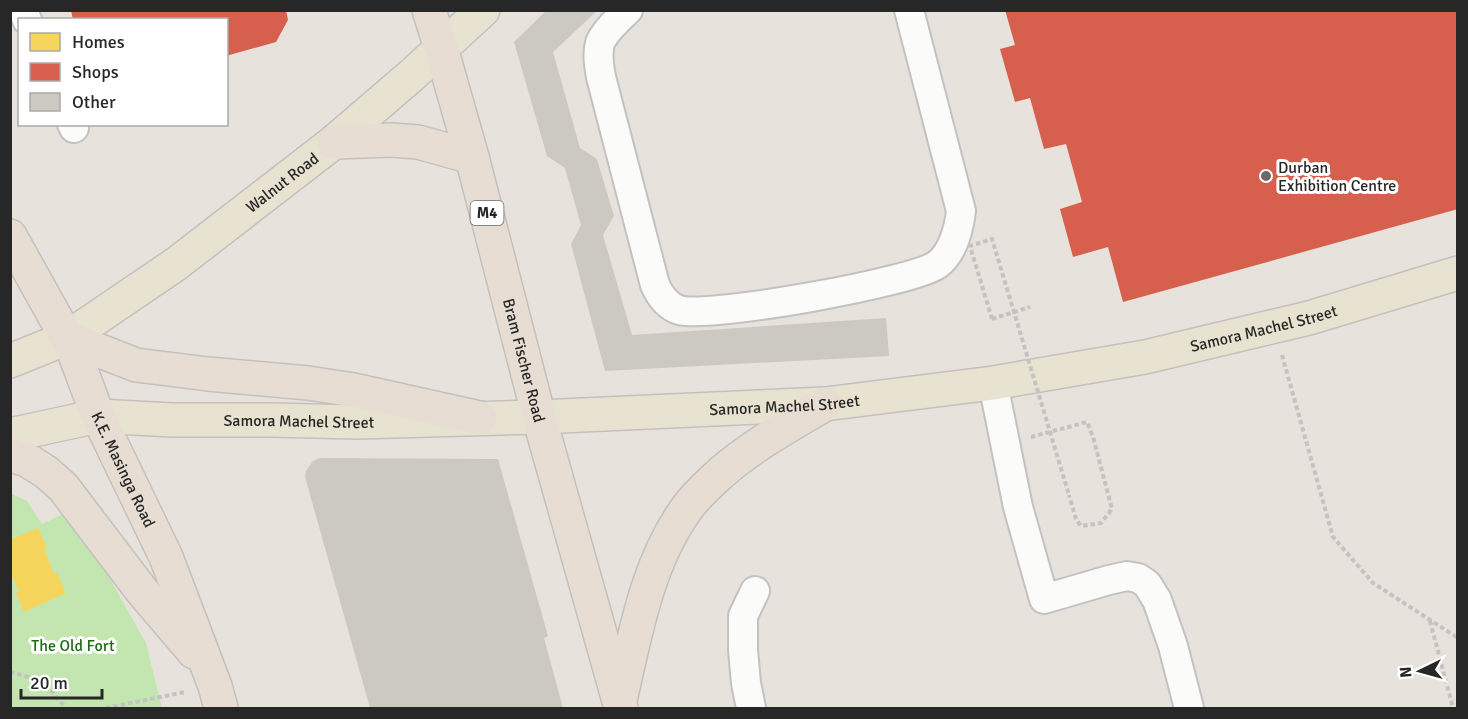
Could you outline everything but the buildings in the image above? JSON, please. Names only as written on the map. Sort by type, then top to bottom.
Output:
[{"type":"highway","name":"Bram Fischer Road","points":[[429,10],[472,157],[539,417],[620,705]]},
{"type":"highway","points":[[334,142],[392,140],[418,142],[472,157]]},
{"type":"highway","name":"K.E. Masinga Road","points":[[10,236],[67,338],[98,417],[166,557],[215,688]]},
{"type":"highway","points":[[67,338],[136,364],[354,390],[480,418]]},
{"type":"highway","points":[[620,705],[645,599],[662,550],[685,510],[721,473],[749,450],[825,404]]},
{"type":"highway","points":[[10,455],[27,459],[63,487],[215,688]]},
{"type":"main road","name":"Walnut Road","points":[[10,361],[67,338],[176,264],[334,142],[483,10]]},
{"type":"main road","name":"Samora Machel Street","points":[[10,435],[98,417],[347,422],[539,417],[825,404],[993,383],[1144,357],[1309,318],[1458,273]]},
{"type":"lane","points":[[628,10],[600,43],[598,60],[601,77],[655,285],[670,307],[698,313],[861,288],[924,272],[937,265],[951,247],[960,224],[961,210],[909,10]]},
{"type":"lane","points":[[993,383],[1018,507],[1044,599],[1127,576],[1138,578],[1147,584],[1157,600],[1173,646],[1189,708]]},
{"type":"lane","points":[[751,708],[746,683],[742,616],[755,591]]},
{"type":"path","points":[[1006,444],[1087,422],[1112,509],[1101,523],[1081,526],[1076,519],[1069,495],[992,239],[970,246],[992,319],[1030,307]]},
{"type":"path","points":[[1274,326],[1333,537],[1373,583],[1458,638]]},
{"type":"path","points":[[1430,621],[1453,708]]},
{"type":"path","points":[[10,672],[29,677],[37,682],[52,692],[66,708]]},
{"type":"path","points":[[106,708],[215,688]]},
{"type":"green space","name":"The Old Fort","points":[[10,493],[27,501],[42,524],[71,510],[146,643],[162,708],[11,708]]},
{"type":"place","name":"Durban Exhibition Centre","points":[[1266,176]]}]
